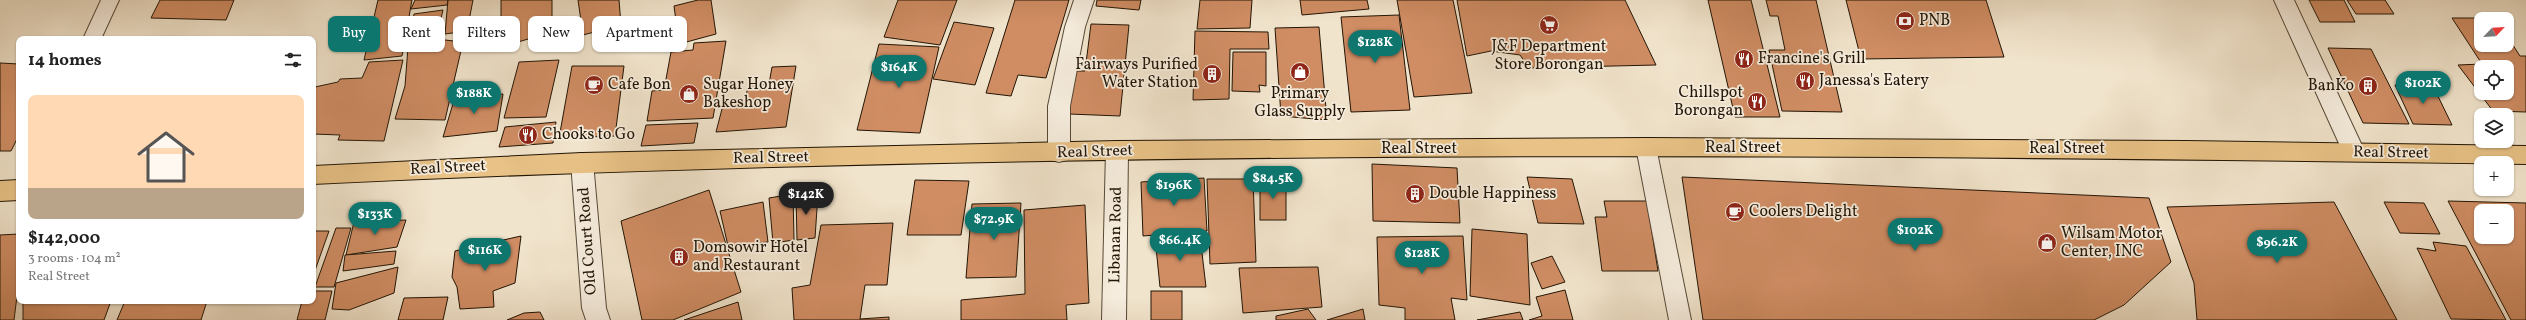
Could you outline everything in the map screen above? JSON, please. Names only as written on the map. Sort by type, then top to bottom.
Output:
[{"type":"main road","name":"Real Street","points":[[316,175],[582,162],[1059,153],[1117,150],[1646,147],[2354,152],[2526,155]]},
{"type":"main road","points":[[0,191],[16,190]]},
{"type":"street","points":[[1059,153],[1059,106],[1075,27],[1084,0]]},
{"type":"street","points":[[2284,0],[2354,152]]},
{"type":"street","name":"Libanan Road","points":[[1114,320],[1117,150]]},
{"type":"street","name":"Old Court Road","points":[[582,162],[594,308],[598,320]]},
{"type":"lane","points":[[93,36],[110,0]]},
{"type":"lane","points":[[1646,147],[1680,320]]},
{"type":"building","points":[[160,0],[234,0],[226,20],[151,18]]},
{"type":"building","points":[[378,0],[412,0],[409,16],[388,16],[388,52],[403,52],[402,56],[364,60],[366,52],[380,52],[380,16],[374,16]]},
{"type":"building","points":[[415,0],[448,0],[447,5],[411,9]]},
{"type":"building","points":[[448,0],[473,0],[470,16],[453,16],[453,33],[445,34]]},
{"type":"building","points":[[501,0],[552,0],[552,16],[528,16],[528,39],[520,41],[520,16],[501,16]]},
{"type":"building","points":[[578,0],[619,0],[620,16],[592,16],[592,33],[584,35],[584,16],[580,16]]},
{"type":"building","points":[[698,0],[711,0],[716,34],[687,42],[687,16],[675,16],[674,6]]},
{"type":"building","points":[[898,0],[957,0],[940,45],[884,37]]},
{"type":"building","points":[[1015,0],[1069,0],[1046,78],[1018,75],[1011,96],[986,93]]},
{"type":"building","points":[[1097,0],[1141,0],[1139,10],[1096,6]]},
{"type":"building","points":[[1200,0],[1252,0],[1250,28],[1197,29]]},
{"type":"building","points":[[1300,0],[1367,0],[1369,9],[1302,15]]},
{"type":"building","points":[[1397,0],[1453,0],[1472,93],[1414,97]]},
{"type":"building","name":"J&F Department Store Borongan","points":[[1457,0],[1625,0],[1656,65],[1529,68],[1520,55],[1491,51],[1467,56]]},
{"type":"building","name":"Francine's Grill","points":[[1708,0],[1751,0],[1780,117],[1735,117]]},
{"type":"building","name":"Janessa's Eatery","points":[[1766,0],[1816,0],[1842,112],[1782,111],[1769,50],[1785,50],[1778,16],[1770,16]]},
{"type":"building","points":[[1846,0],[1986,0],[2004,57],[1861,59]]},
{"type":"building","points":[[2309,0],[2344,0],[2355,22],[2320,22]]},
{"type":"building","points":[[2347,0],[2385,0],[2394,14],[2356,14]]},
{"type":"building","points":[[443,10],[442,16],[414,16],[414,14]]},
{"type":"building","points":[[1399,15],[1410,110],[1351,112],[1341,17]]},
{"type":"building","points":[[2452,18],[2474,18],[2474,52]]},
{"type":"building","points":[[954,22],[994,28],[975,85],[933,79]]},
{"type":"building","points":[[1091,24],[1129,25],[1120,116],[1069,114],[1074,71],[1085,71]]},
{"type":"building","name":"Primary Glass Supply","points":[[1319,27],[1327,120],[1281,116],[1275,28]]},
{"type":"building","name":"Fairways Purified Water Station","points":[[1195,31],[1268,32],[1269,49],[1230,49],[1229,99],[1193,100]]},
{"type":"building","points":[[445,40],[453,41],[453,52],[461,52],[445,120],[395,119],[405,86],[408,52],[445,52]]},
{"type":"building","points":[[726,41],[713,118],[647,121],[652,91],[664,90],[671,52],[687,52],[687,51],[693,50],[694,43]]},
{"type":"building","points":[[879,44],[939,47],[920,133],[857,130]]},
{"type":"building","points":[[2514,47],[2520,56],[2526,56],[2526,112],[2514,112],[2514,108],[2491,108],[2485,100],[2514,100],[2514,60],[2479,60],[2474,52],[2514,52]]},
{"type":"building","name":"BanKo","points":[[2328,48],[2371,49],[2409,124],[2363,123]]},
{"type":"building","points":[[1233,52],[1266,52],[1266,86],[1259,85],[1260,92],[1232,91]]},
{"type":"building","points":[[403,60],[384,141],[338,140],[340,135],[316,134],[316,87],[338,82],[340,79],[362,78],[369,62]]},
{"type":"building","points":[[559,60],[546,117],[504,118],[519,62]]},
{"type":"building","points":[[0,63],[16,64],[16,141],[11,151],[0,151]]},
{"type":"building","points":[[2474,64],[2474,86],[2458,65]]},
{"type":"building","points":[[572,66],[624,66],[615,136],[559,138]]},
{"type":"building","points":[[796,66],[786,127],[716,132],[723,105],[743,104],[749,85],[769,84],[772,67]]},
{"type":"building","points":[[2395,85],[2433,86],[2452,125],[2413,124]]},
{"type":"building","points":[[503,94],[497,131],[443,137],[455,97]]},
{"type":"building","name":"Chooks to Go","points":[[556,122],[553,143],[499,147],[505,127]]},
{"type":"building","points":[[698,123],[694,143],[641,146],[646,125]]},
{"type":"building","name":"Double Happiness","points":[[1372,164],[1457,168],[1460,223],[1373,221]]},
{"type":"building","points":[[1527,177],[1572,179],[1584,224],[1538,223]]},
{"type":"building","points":[[1682,177],[2149,198],[2171,262],[2124,305],[2094,320],[1703,320]]},
{"type":"building","points":[[1204,178],[1207,231],[1143,236],[1141,182]]},
{"type":"building","points":[[1207,179],[1253,179],[1256,262],[1210,264]]},
{"type":"building","points":[[915,180],[969,181],[961,235],[907,235]]},
{"type":"building","points":[[1260,180],[1286,180],[1286,220],[1260,220]]},
{"type":"building","name":"Domsowir Hotel and Restaurant","points":[[709,190],[741,292],[673,320],[642,320],[621,221]]},
{"type":"building","points":[[793,194],[794,240],[773,243],[769,198]]},
{"type":"building","points":[[818,194],[815,238],[797,240],[796,195]]},
{"type":"building","points":[[1604,201],[1647,201],[1658,271],[1602,271],[1595,217],[1607,217]]},
{"type":"building","points":[[2448,201],[2526,203],[2526,320],[2511,320]]},
{"type":"building","points":[[763,202],[768,242],[728,246],[720,211]]},
{"type":"building","points":[[2334,202],[2397,320],[2197,320],[2194,283],[2167,207]]},
{"type":"building","points":[[2384,202],[2424,203],[2440,234],[2400,233]]},
{"type":"building","points":[[1021,203],[1016,277],[966,278],[972,204]]},
{"type":"building","points":[[1085,205],[1089,303],[1066,305],[1067,320],[961,320],[961,300],[1025,294],[1024,210]]},
{"type":"building","points":[[406,220],[397,247],[346,255],[354,222]]},
{"type":"building","points":[[893,223],[887,285],[865,285],[860,319],[889,317],[889,320],[794,320],[792,288],[810,285],[821,225]]},
{"type":"building","points":[[336,228],[351,228],[334,287],[316,287]]},
{"type":"building","points":[[1472,229],[1527,234],[1530,305],[1470,296]]},
{"type":"building","points":[[316,231],[329,231],[316,268]]},
{"type":"building","points":[[16,234],[16,304],[14,320],[0,320],[0,235]]},
{"type":"building","points":[[521,236],[515,283],[493,291],[494,307],[460,309],[457,287],[452,277],[455,251]]},
{"type":"building","points":[[1200,236],[1206,287],[1160,287],[1155,237]]},
{"type":"building","points":[[1463,236],[1467,300],[1451,298],[1455,320],[1405,320],[1405,308],[1379,305],[1377,237]]},
{"type":"building","points":[[2433,242],[2466,246],[2506,320],[2451,319],[2417,248],[2436,251]]},
{"type":"building","points":[[396,251],[394,264],[343,271],[345,255]]},
{"type":"building","points":[[1552,256],[1565,282],[1542,289],[1531,263]]},
{"type":"building","points":[[398,267],[394,293],[349,310],[332,309],[336,283]]},
{"type":"building","points":[[1318,267],[1322,307],[1243,313],[1239,268]]},
{"type":"building","points":[[1565,290],[1573,320],[1529,320],[1542,316],[1536,297]]},
{"type":"building","points":[[316,291],[332,291],[325,320],[297,320],[301,304],[316,304]]},
{"type":"building","points":[[1151,291],[1182,291],[1182,320],[1151,320]]},
{"type":"building","points":[[448,297],[443,320],[398,320],[404,298]]},
{"type":"building","points":[[738,302],[742,320],[684,320]]},
{"type":"building","points":[[23,304],[110,304],[104,320],[23,320]]},
{"type":"building","points":[[124,304],[206,304],[201,320],[117,320]]},
{"type":"building","points":[[1308,309],[1316,320],[1276,320],[1276,316]]},
{"type":"building","points":[[1363,309],[1365,320],[1327,320]]},
{"type":"building","points":[[540,312],[544,320],[507,320],[524,313]]},
{"type":"building","points":[[1520,312],[1523,320],[1477,320]]},
{"type":"place","name":"PNB","points":[[1905,21]]},
{"type":"place","name":"J&F Department Store Borongan","points":[[1549,25]]},
{"type":"place","name":"Francine's Grill","points":[[1744,59]]},
{"type":"place","name":"Primary Glass Supply","points":[[1300,72]]},
{"type":"place","name":"Fairways Purified Water Station","points":[[1212,74]]},
{"type":"place","name":"Janessa's Eatery","points":[[1805,81]]},
{"type":"place","name":"Cafe Bon","points":[[594,85]]},
{"type":"place","name":"BanKo","points":[[2368,86]]},
{"type":"place","name":"Sugar Honey Bakeshop","points":[[689,94]]},
{"type":"place","name":"Chillspot Borongan","points":[[1757,102]]},
{"type":"place","name":"Chooks to Go","points":[[528,135]]},
{"type":"place","name":"Double Happiness","points":[[1415,194]]},
{"type":"place","name":"Coolers Delight","points":[[1735,212]]},
{"type":"place","name":"Wilsam Motor Center, INC","points":[[2047,243]]},
{"type":"place","name":"Domsowir Hotel and Restaurant","points":[[679,257]]}]
